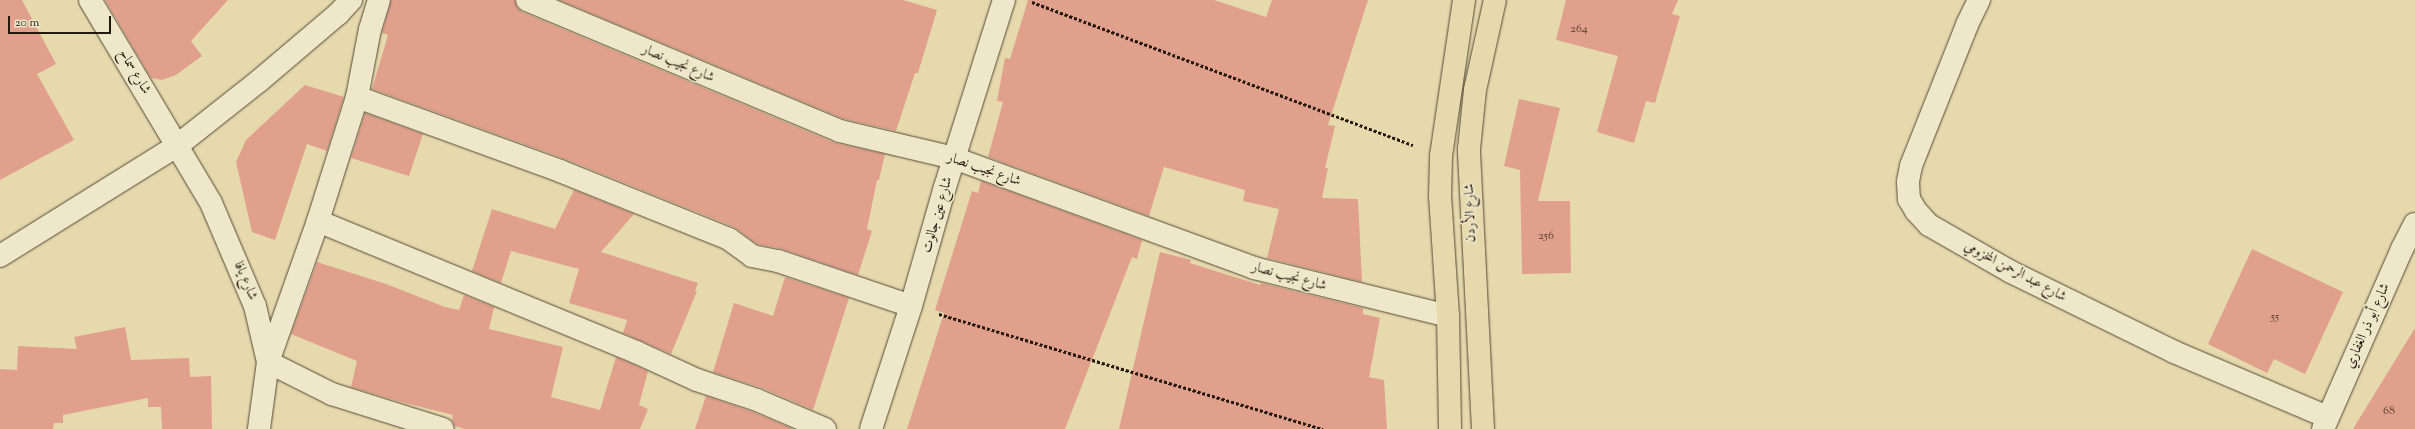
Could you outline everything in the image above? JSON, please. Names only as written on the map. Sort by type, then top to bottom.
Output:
[{"type":"highway","name":"شارع الأردن","points":[[1450,429],[1448,316],[1440,197],[1441,156],[1464,0]]},
{"type":"highway","name":"شارع الأردن","points":[[1483,429],[1469,150],[1475,90],[1495,0]]},
{"type":"street","name":"شارع سماح","points":[[90,0],[178,145]]},
{"type":"street","points":[[0,256],[178,145],[265,76],[338,14],[351,0]]},
{"type":"street","points":[[380,0],[370,29],[357,97],[318,221],[268,362],[332,394],[443,429]]},
{"type":"street","name":"شارع نجيب نصار","points":[[527,0],[840,131],[954,158],[1254,268],[1448,316]]},
{"type":"street","name":"شارع عين جالوت","points":[[871,429],[911,306],[954,158],[1004,0]]},
{"type":"street","name":"شارع عبد الرحمن المخزومي","points":[[1979,0],[1967,25],[1911,166],[1908,182],[1909,199],[1916,211],[1929,225],[2011,272],[2174,352],[2325,423]]},
{"type":"street","points":[[357,97],[560,171],[729,239],[752,256],[778,261],[911,306]]},
{"type":"street","name":"شارع يافا","points":[[178,145],[211,203],[255,306],[268,362],[259,429]]},
{"type":"street","points":[[318,221],[636,352],[697,380],[757,400],[825,429]]},
{"type":"street","name":"شارع أبو ذر الغفاري","points":[[2325,423],[2408,253],[2415,224]]},
{"type":"path","points":[[1026,0],[1441,156]]},
{"type":"path","points":[[911,306],[1323,429]]},
{"type":"building","points":[[0,0],[22,0],[56,64],[37,74],[74,140],[0,180]]},
{"type":"building","points":[[105,0],[228,0],[191,41],[202,56],[176,75],[162,80],[151,78]]},
{"type":"building","points":[[391,0],[515,0],[517,7],[522,12],[835,143],[885,154],[879,180],[877,180],[867,229],[872,231],[858,275],[782,249],[757,244],[734,227],[565,159],[372,89],[388,35],[382,33]]},
{"type":"building","points":[[559,0],[903,0],[937,10],[918,73],[915,73],[896,131],[844,119]]},
{"type":"building","points":[[1028,0],[1214,0],[1266,17],[1272,0],[1368,0],[1328,125],[1335,126],[1325,168],[1328,168],[1322,198],[1358,199],[1362,282],[1267,258],[1279,209],[1243,201],[1245,190],[1164,167],[1149,216],[988,157],[1003,102],[997,101],[1005,58],[1010,59]]},
{"type":"building","points":[[1566,0],[1678,0],[1672,14],[1680,16],[1655,103],[1646,101],[1634,143],[1597,132],[1618,56],[1556,40]]},
{"type":"building","points":[[305,85],[344,97],[327,151],[307,144],[275,240],[252,232],[236,162],[246,140]]},
{"type":"building","points":[[1519,99],[1560,108],[1538,201],[1570,201],[1571,273],[1522,274],[1520,170],[1504,166]]},
{"type":"building","points":[[365,113],[423,134],[409,176],[351,158]]},
{"type":"building","points":[[981,181],[1142,240],[1137,259],[1132,257],[1065,429],[907,429],[944,313],[935,310],[972,191],[978,193]]},
{"type":"building","points":[[574,190],[634,214],[601,252],[698,283],[695,291],[697,291],[671,354],[623,333],[627,320],[569,303],[579,269],[511,251],[501,283],[472,271],[492,209],[555,229]]},
{"type":"building","points":[[2252,249],[2343,292],[2305,374],[2274,359],[2267,373],[2208,344]]},
{"type":"building","points":[[1160,252],[1191,260],[1190,263],[1260,285],[1261,283],[1363,308],[1363,314],[1380,318],[1369,377],[1384,380],[1387,429],[1119,429]]},
{"type":"building","points":[[317,262],[386,284],[445,307],[459,310],[464,295],[494,307],[489,329],[563,347],[551,397],[600,410],[616,357],[648,371],[639,405],[648,409],[640,429],[465,429],[455,426],[452,420],[453,415],[397,401],[351,387],[357,361],[291,334]]},
{"type":"building","points":[[785,277],[849,298],[813,410],[762,388],[713,372],[734,303],[773,316]]},
{"type":"building","points":[[125,327],[131,360],[189,358],[190,377],[211,376],[212,429],[162,429],[161,407],[148,407],[148,398],[63,415],[63,423],[54,423],[53,429],[0,429],[0,369],[17,370],[18,346],[77,349],[74,337]]},
{"type":"building","points":[[2415,328],[2415,429],[2353,429]]},
{"type":"building","points":[[706,396],[753,412],[793,429],[695,429]]}]
